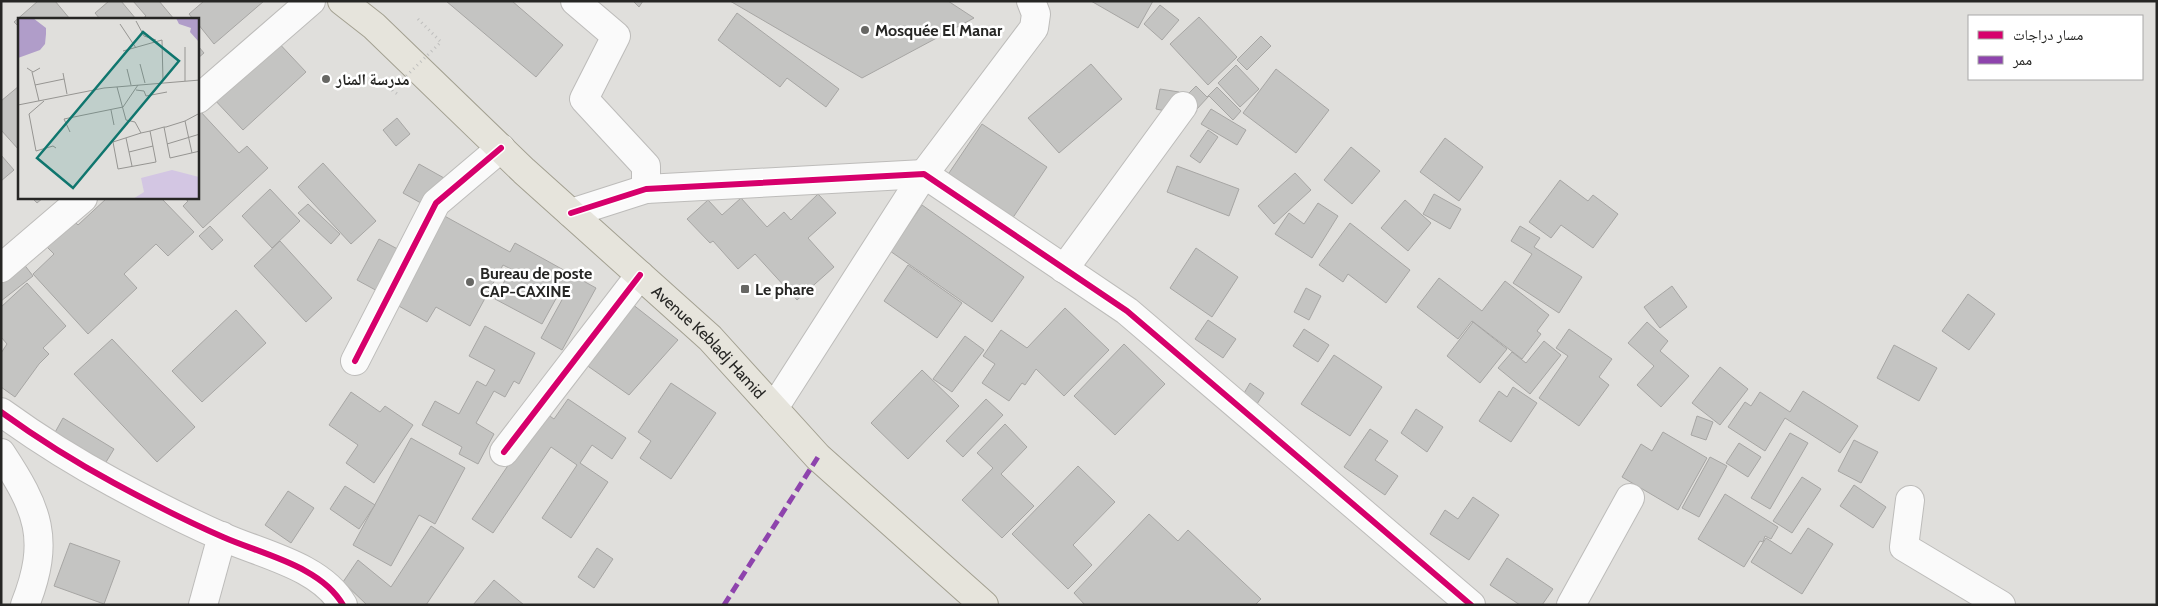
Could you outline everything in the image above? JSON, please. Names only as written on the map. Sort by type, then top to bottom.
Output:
[{"type":"main road","name":"Avenue Kebladj Hamid","points":[[342,1],[374,26],[501,148],[710,338],[818,457],[984,605]]},
{"type":"street","points":[[199,98],[311,1]]},
{"type":"street","points":[[574,1],[616,36],[584,99],[646,166],[646,189]]},
{"type":"street","points":[[774,408],[924,174],[1034,28],[1036,14],[1031,1]]},
{"type":"street","points":[[1064,269],[1184,106]]},
{"type":"street","points":[[355,361],[436,203],[501,148]]},
{"type":"street","points":[[571,213],[646,189],[924,174],[1127,311],[1470,605]]},
{"type":"street","points":[[1,268],[82,199]]},
{"type":"street","points":[[504,452],[640,275]]},
{"type":"street","points":[[1,412],[20,426],[114,483],[222,536],[307,571],[331,589],[343,605]]},
{"type":"street","points":[[1,453],[20,481],[32,505],[39,531],[39,558],[34,583],[25,605]]},
{"type":"street","points":[[1571,605],[1630,498]]},
{"type":"street","points":[[1910,500],[1904,547],[2002,605]]},
{"type":"street","points":[[203,605],[222,536]]},
{"type":"path","points":[[392,90],[441,42],[418,19]]},
{"type":"building","points":[[38,1],[55,1],[69,18],[19,18]]},
{"type":"building","points":[[109,1],[121,1],[135,18],[99,18],[95,13]]},
{"type":"building","points":[[133,1],[159,1],[173,18],[143,18],[146,16]]},
{"type":"building","points":[[204,1],[264,1],[214,44],[199,25],[199,18],[192,18],[189,14]]},
{"type":"building","points":[[446,1],[512,1],[563,45],[536,77]]},
{"type":"building","points":[[633,1],[643,1],[639,7]]},
{"type":"building","name":"Mosquée El Manar","points":[[730,1],[948,1],[974,18],[862,78]]},
{"type":"building","points":[[1091,1],[1153,1],[1138,28]]},
{"type":"building","points":[[1160,5],[1179,20],[1162,40],[1144,24]]},
{"type":"building","points":[[737,13],[839,89],[826,107],[787,78],[780,87],[718,40]]},
{"type":"building","points":[[1199,17],[1237,57],[1208,85],[1170,44]]},
{"type":"building","points":[[1261,36],[1271,46],[1247,70],[1237,60]]},
{"type":"building","points":[[274,38],[306,72],[243,130],[212,97]]},
{"type":"building","points":[[199,47],[204,53],[199,57]]},
{"type":"building","points":[[1091,64],[1122,99],[1059,153],[1028,118]]},
{"type":"building","points":[[1236,65],[1259,89],[1240,107],[1218,83]]},
{"type":"building","points":[[1276,69],[1329,110],[1296,153],[1243,113]]},
{"type":"building","points":[[1196,86],[1207,97],[1217,87],[1241,111],[1233,120],[1209,96],[1196,110],[1184,98]]},
{"type":"building","points":[[18,87],[18,149],[1,130],[1,101]]},
{"type":"building","points":[[1160,89],[1179,92],[1175,113],[1156,109]]},
{"type":"building","points":[[1211,109],[1246,130],[1237,145],[1201,124]]},
{"type":"building","points":[[199,110],[239,153],[247,146],[268,168],[203,228],[183,206],[188,201],[185,199],[199,199]]},
{"type":"building","points":[[397,118],[410,134],[396,146],[383,130]]},
{"type":"building","points":[[982,124],[1047,167],[1012,219],[947,176]]},
{"type":"building","points":[[1208,130],[1218,137],[1200,163],[1190,156]]},
{"type":"building","points":[[1445,138],[1483,167],[1459,201],[1420,172]]},
{"type":"building","points":[[1351,147],[1380,171],[1352,204],[1324,180]]},
{"type":"building","points":[[1,155],[14,170],[1,181]]},
{"type":"building","points":[[323,163],[376,221],[351,244],[298,187]]},
{"type":"building","points":[[419,164],[444,178],[428,207],[403,193]]},
{"type":"building","points":[[1177,166],[1239,189],[1229,216],[1167,192]]},
{"type":"building","points":[[1295,173],[1311,190],[1274,224],[1258,206]]},
{"type":"building","points":[[1560,180],[1588,201],[1593,195],[1618,214],[1593,248],[1561,225],[1551,238],[1529,222]]},
{"type":"building","points":[[270,189],[300,221],[272,248],[242,216]]},
{"type":"building","points":[[818,194],[836,213],[808,238],[834,267],[797,300],[755,254],[738,269],[713,241],[710,243],[687,219],[708,200],[722,215],[741,198],[767,227],[784,212],[791,220]]},
{"type":"building","points":[[1434,194],[1461,209],[1450,229],[1423,214]]},
{"type":"building","points":[[33,199],[42,199],[37,203]]},
{"type":"building","points":[[106,199],[162,199],[194,232],[168,256],[156,244],[124,274],[137,288],[88,334],[33,274],[54,254],[47,247],[75,222],[78,225]]},
{"type":"building","points":[[1405,200],[1431,223],[1408,251],[1381,228]]},
{"type":"building","points":[[1318,203],[1338,216],[1312,258],[1275,234],[1289,213],[1304,224]]},
{"type":"building","points":[[308,204],[340,234],[331,244],[298,213]]},
{"type":"building","points":[[922,205],[1024,277],[992,322],[890,251]]},
{"type":"building","points":[[439,213],[510,252],[515,243],[596,288],[562,350],[541,338],[563,298],[558,295],[542,324],[495,299],[511,269],[503,265],[470,326],[436,307],[427,322],[397,305]]},
{"type":"building","points":[[1350,223],[1410,270],[1386,303],[1348,274],[1343,282],[1319,265]]},
{"type":"building","points":[[210,226],[223,240],[212,250],[199,236]]},
{"type":"building","points":[[1520,226],[1540,238],[1534,247],[1582,277],[1559,313],[1513,283],[1532,254],[1511,241]]},
{"type":"building","points":[[379,239],[403,252],[381,293],[357,280]]},
{"type":"building","points":[[280,241],[332,298],[306,322],[254,266]]},
{"type":"building","points":[[1196,248],[1238,277],[1212,317],[1170,288]]},
{"type":"building","points":[[23,263],[33,276],[1,301],[1,281]]},
{"type":"building","points":[[908,265],[962,303],[937,338],[884,301]]},
{"type":"building","points":[[1439,278],[1482,311],[1505,281],[1549,315],[1537,331],[1541,334],[1522,359],[1472,321],[1458,339],[1417,307]]},
{"type":"building","points":[[27,283],[66,326],[43,348],[49,354],[39,364],[15,397],[1,387],[1,353],[7,344],[1,337],[1,307]]},
{"type":"building","points":[[1672,286],[1687,307],[1660,328],[1644,307]]},
{"type":"building","points":[[1306,288],[1321,296],[1309,320],[1294,312]]},
{"type":"building","points":[[618,293],[678,340],[629,395],[565,350]]},
{"type":"building","points":[[1968,294],[1995,314],[1969,350],[1942,331]]},
{"type":"building","points":[[1065,308],[1109,350],[1064,396],[1036,369],[1025,385],[1022,383],[1009,401],[982,383],[995,364],[983,356],[1001,330],[1027,348]]},
{"type":"building","points":[[236,310],[266,343],[202,402],[172,371]]},
{"type":"building","points":[[1208,320],[1236,339],[1223,358],[1195,339]]},
{"type":"building","points":[[1473,322],[1507,349],[1480,383],[1447,356]]},
{"type":"building","points":[[1647,322],[1668,341],[1660,351],[1689,376],[1661,407],[1637,385],[1654,366],[1628,343]]},
{"type":"building","points":[[485,326],[535,353],[519,384],[514,381],[505,397],[494,391],[476,423],[494,434],[478,464],[459,454],[462,447],[422,425],[435,401],[459,414],[477,381],[486,386],[495,370],[469,356]]},
{"type":"building","points":[[1304,329],[1329,345],[1318,362],[1293,346]]},
{"type":"building","points":[[1569,329],[1612,359],[1599,377],[1609,385],[1579,426],[1539,398],[1568,356],[1556,348]]},
{"type":"building","points":[[965,336],[984,350],[952,392],[933,379]]},
{"type":"building","points":[[112,339],[195,427],[157,462],[74,374]]},
{"type":"building","points":[[1544,341],[1561,355],[1530,394],[1498,368],[1512,352],[1526,363]]},
{"type":"building","points":[[1124,344],[1165,384],[1115,435],[1074,396]]},
{"type":"building","points":[[1894,345],[1937,368],[1919,401],[1877,378]]},
{"type":"building","points":[[1334,355],[1382,387],[1350,436],[1301,404]]},
{"type":"building","points":[[1720,367],[1748,389],[1720,425],[1692,403]]},
{"type":"building","points":[[922,370],[959,406],[908,459],[871,423]]},
{"type":"building","points":[[671,383],[716,413],[671,479],[640,458],[651,441],[638,432]]},
{"type":"building","points":[[1250,383],[1264,393],[1257,404],[1243,395]]},
{"type":"building","points":[[1513,387],[1537,403],[1511,442],[1479,421],[1499,391],[1507,397]]},
{"type":"building","points":[[1803,391],[1858,426],[1840,453],[1785,418],[1765,451],[1728,427],[1745,402],[1751,406],[1760,392],[1790,412]]},
{"type":"building","points":[[351,392],[380,412],[385,406],[413,425],[374,483],[346,463],[358,445],[329,425]]},
{"type":"building","points":[[568,399],[626,438],[612,459],[592,445],[580,463],[608,482],[571,538],[542,518],[577,465],[551,447],[493,533],[472,519],[544,412],[554,419]]},
{"type":"building","points":[[986,399],[1003,415],[963,457],[946,441]]},
{"type":"building","points":[[1416,409],[1443,427],[1427,452],[1401,433]]},
{"type":"building","points":[[1697,416],[1713,422],[1706,440],[1691,435]]},
{"type":"building","points":[[63,418],[114,449],[103,467],[53,436]]},
{"type":"building","points":[[1005,424],[1027,447],[1001,474],[1034,506],[1002,538],[962,500],[993,468],[977,453]]},
{"type":"building","points":[[1370,429],[1388,441],[1375,460],[1398,476],[1385,495],[1344,467]]},
{"type":"building","points":[[1663,432],[1707,458],[1678,510],[1622,477],[1641,444],[1652,451]]},
{"type":"building","points":[[1790,433],[1808,443],[1770,509],[1751,498]]},
{"type":"building","points":[[411,438],[465,468],[435,524],[419,515],[391,566],[353,545]]},
{"type":"building","points":[[1854,440],[1878,452],[1861,483],[1838,471]]},
{"type":"building","points":[[1739,443],[1761,457],[1748,477],[1726,463]]},
{"type":"building","points":[[1710,457],[1727,466],[1699,517],[1682,508]]},
{"type":"building","points":[[1078,466],[1115,502],[1073,545],[1092,565],[1068,589],[1012,534]]},
{"type":"building","points":[[1802,477],[1821,489],[1792,533],[1773,521]]},
{"type":"building","points":[[1854,485],[1886,507],[1873,528],[1840,506]]},
{"type":"building","points":[[345,486],[375,505],[359,529],[330,509]]},
{"type":"building","points":[[288,491],[314,508],[291,543],[265,525]]},
{"type":"building","points":[[1725,494],[1778,527],[1771,539],[1765,536],[1763,542],[1760,541],[1744,567],[1698,539]]},
{"type":"building","points":[[1473,497],[1499,515],[1469,560],[1430,534],[1445,510],[1458,519]]},
{"type":"building","points":[[1149,514],[1178,541],[1188,530],[1261,599],[1255,605],[1085,605],[1074,593]]},
{"type":"building","points":[[431,526],[464,548],[426,605],[367,605],[343,582],[358,560],[391,587]]},
{"type":"building","points":[[1808,528],[1833,544],[1802,594],[1751,562],[1766,538],[1791,554]]},
{"type":"building","points":[[70,543],[120,561],[104,604],[54,586]]},
{"type":"building","points":[[597,548],[613,559],[594,588],[578,577]]},
{"type":"building","points":[[1507,558],[1553,589],[1542,605],[1520,605],[1490,585]]},
{"type":"building","points":[[494,580],[524,605],[473,605]]},
{"type":"marked path","points":[[724,605],[818,457]]},
{"type":"cycle path","points":[[355,361],[436,203],[501,148]]},
{"type":"cycle path","points":[[571,213],[646,189],[924,174],[1127,311],[1471,605]]},
{"type":"cycle path","points":[[504,452],[640,275]]},
{"type":"cycle path","points":[[1,412],[99,475],[181,518],[305,571],[320,580],[343,605]]},
{"type":"place","name":"Mosquée El Manar","points":[[865,30]]},
{"type":"place","name":"مدرسة المنار","points":[[326,79]]},
{"type":"place","name":"Bureau de poste CAP-CAXINE","points":[[470,282]]},
{"type":"place","name":"Le phare","points":[[745,289]]}]
